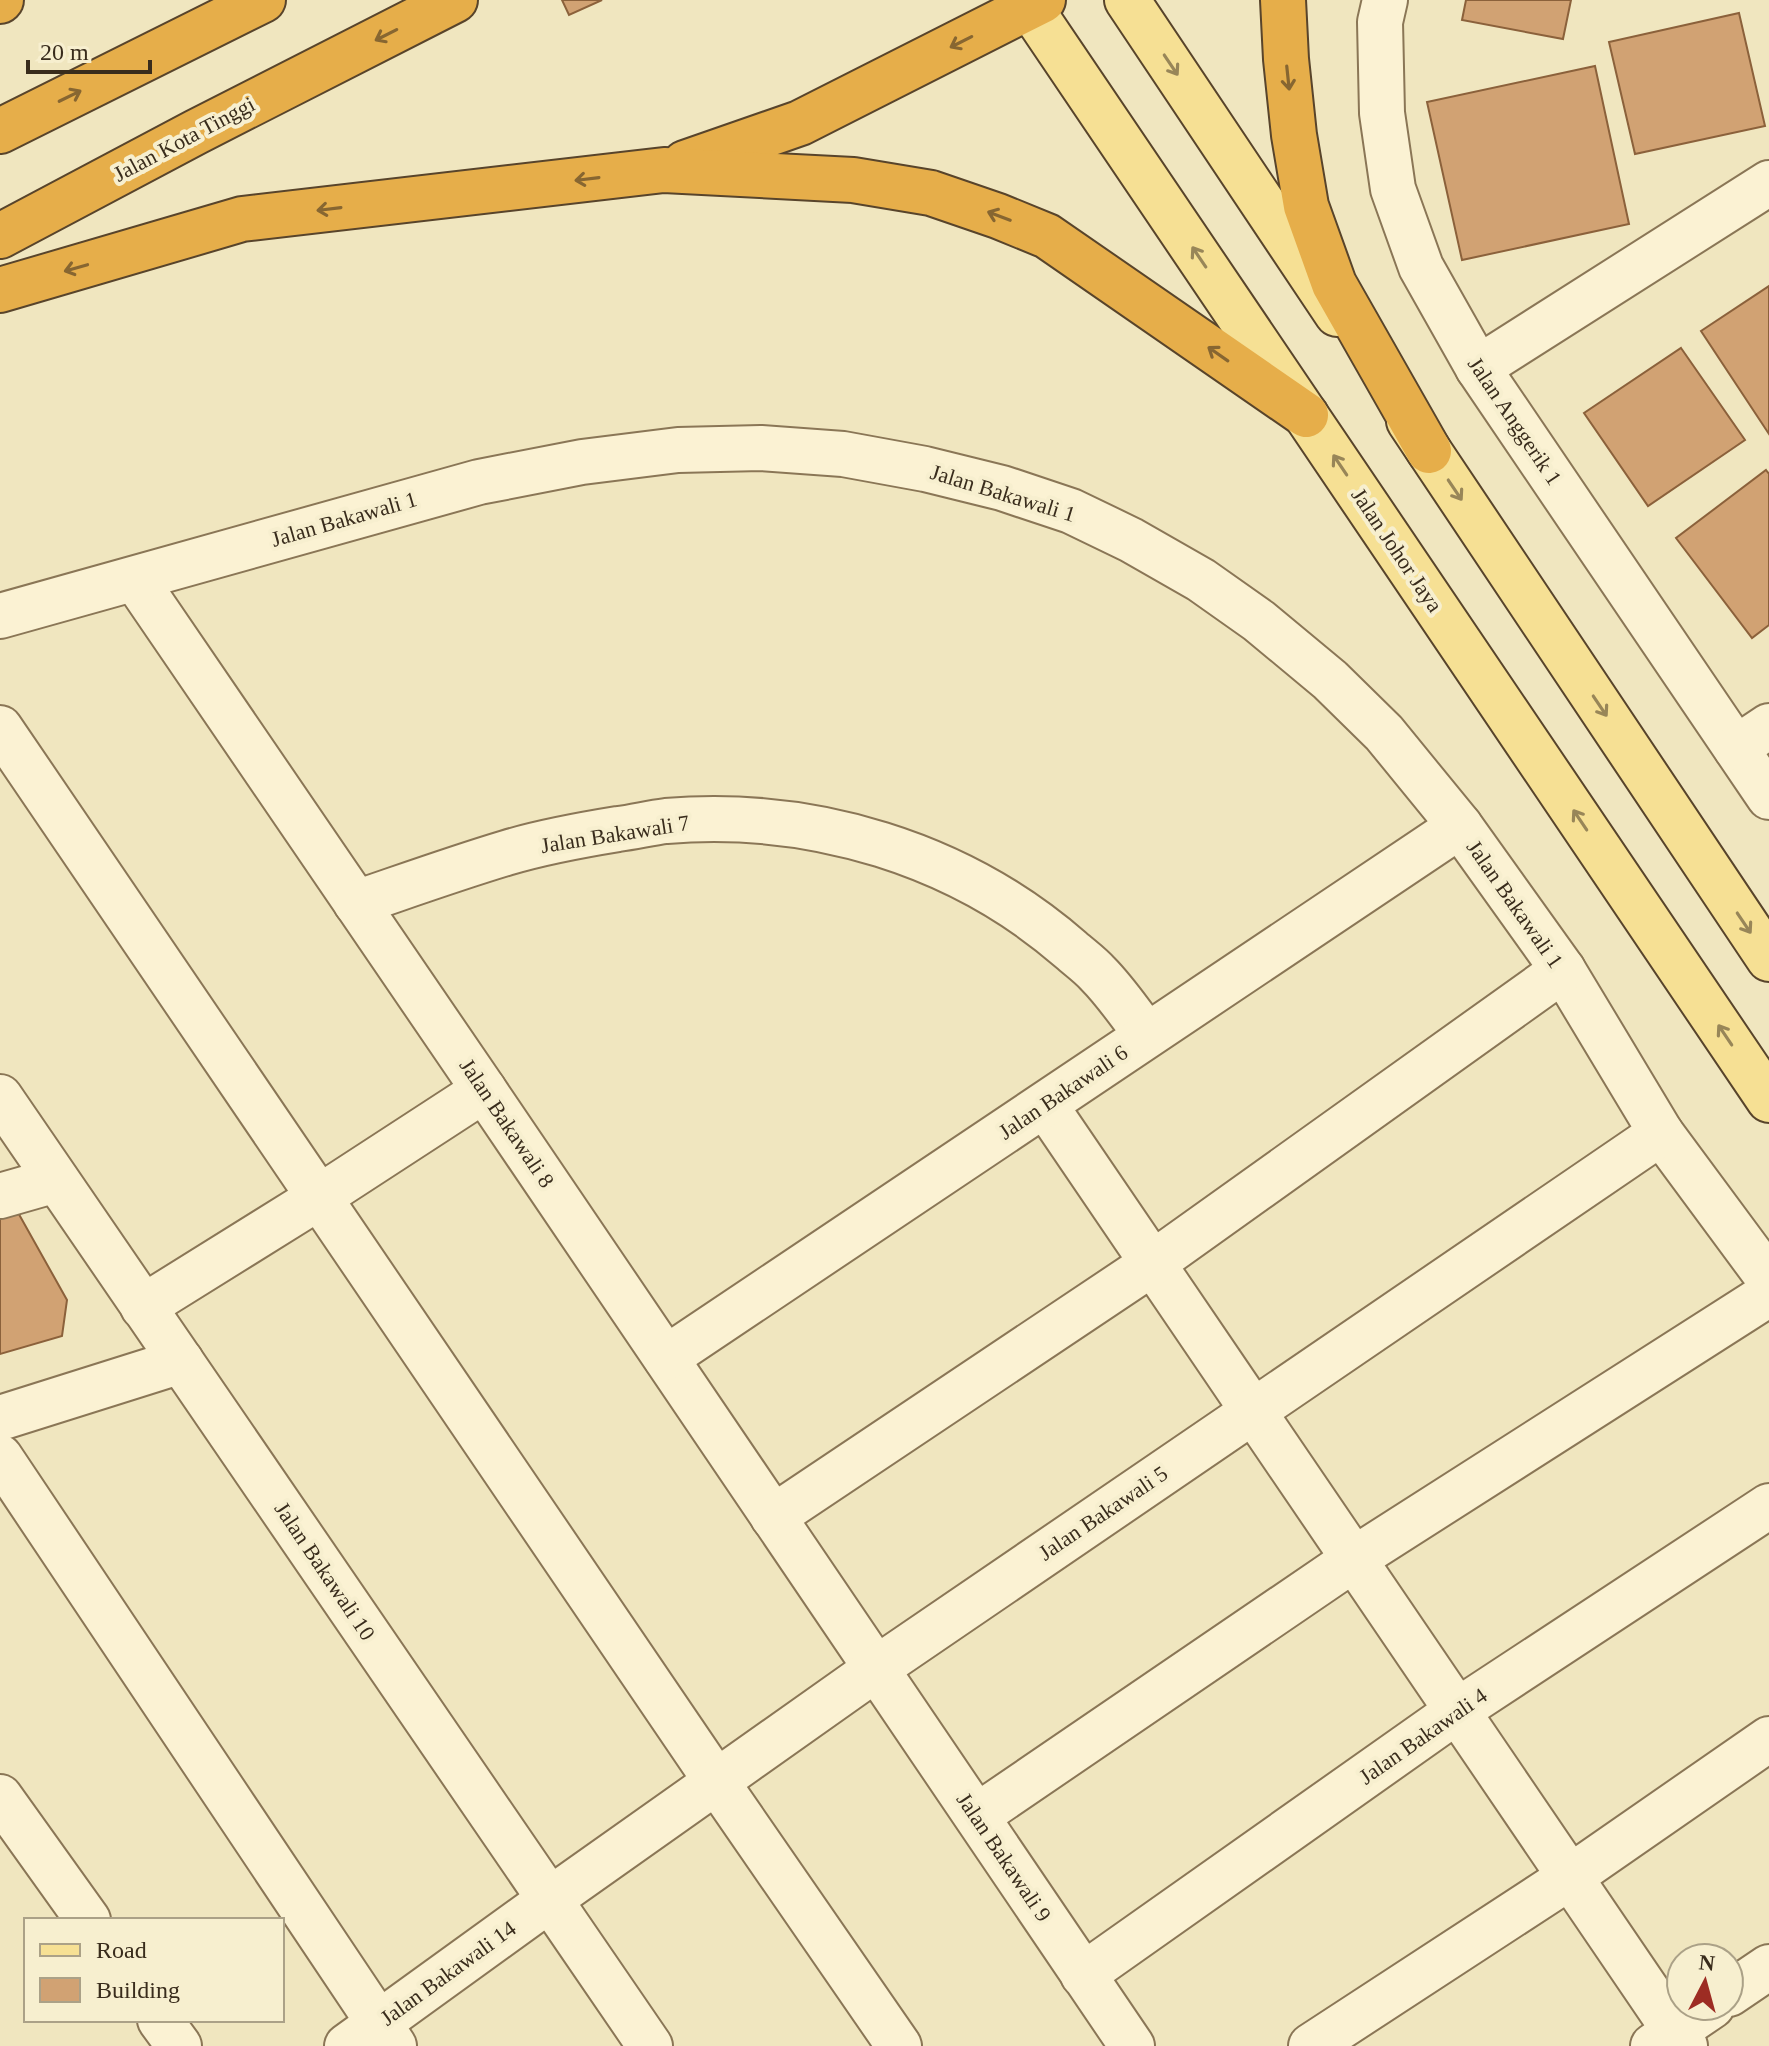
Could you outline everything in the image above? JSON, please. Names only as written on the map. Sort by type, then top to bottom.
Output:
[{"type":"highway","points":[[0,131],[263,0]]},
{"type":"highway","name":"Jalan Kota Tinggi","points":[[0,236],[455,0]]},
{"type":"highway","points":[[1283,0],[1294,135],[1306,206],[1334,284],[1429,451]]},
{"type":"highway","points":[[664,170],[800,123],[1033,2]]},
{"type":"highway","points":[[0,290],[242,219],[664,170],[853,180],[931,193],[1047,236],[1306,415]]},
{"type":"main road","points":[[1127,0],[1769,959]]},
{"type":"main road","name":"Jalan Johor Jaya","points":[[1033,2],[1306,415],[1769,1100]]},
{"type":"street","name":"Jalan Anggerik 1","points":[[1385,0],[1380,22],[1382,113],[1393,189],[1421,267],[1478,368],[1752,737],[1769,797]]},
{"type":"street","points":[[1478,368],[1769,183]]},
{"type":"street","name":"Jalan Bakawali 1","points":[[0,616],[479,482],[582,462],[678,450],[761,448],[843,454],[925,469],[1002,488],[1071,511],[1131,540],[1201,580],[1259,621],[1330,680],[1384,733],[1460,826],[1563,970],[1661,1133],[1769,1279]]},
{"type":"street","name":"Jalan Bakawali 8","points":[[135,579],[877,1668]]},
{"type":"street","points":[[0,728],[899,2046]]},
{"type":"street","name":"Jalan Bakawali 7","points":[[356,903],[507,852],[599,832],[678,821],[731,819],[796,824],[854,836],[907,852],[954,872],[1003,899],[1050,932],[1098,974],[1147,1035]]},
{"type":"street","name":"Jalan Bakawali 6","points":[[666,1358],[1460,826]]},
{"type":"street","points":[[773,1517],[1153,1263],[1563,970]]},
{"type":"street","points":[[143,1307],[484,1090]]},
{"type":"street","name":"Jalan Bakawali 10","points":[[0,1097],[650,2046]]},
{"type":"street","points":[[1045,1105],[1570,1877],[1671,2041],[1693,2022]]},
{"type":"street","name":"Jalan Bakawali 5","points":[[549,1900],[877,1668],[1661,1133]]},
{"type":"street","points":[[0,1196],[56,1180]]},
{"type":"street","points":[[977,1816],[1354,1559],[1769,1294]]},
{"type":"street","points":[[0,1418],[181,1361]]},
{"type":"street","points":[[0,1457],[373,2039]]},
{"type":"street","name":"Jalan Bakawali 4","points":[[1083,1975],[1457,1711],[1769,1506]]},
{"type":"street","name":"Jalan Bakawali 9","points":[[877,1668],[1132,2046]]},
{"type":"street","points":[[1311,2046],[1570,1877],[1769,1739]]},
{"type":"street","points":[[0,1797],[87,1918]]},
{"type":"street","name":"Jalan Bakawali 14","points":[[373,2039],[549,1900]]},
{"type":"street","points":[[1745,1983],[1769,1967]]},
{"type":"street","points":[[161,2022],[179,2046]]},
{"type":"building","points":[[562,0],[602,0],[569,15]]},
{"type":"building","points":[[1466,0],[1571,0],[1563,39],[1462,20]]},
{"type":"building","points":[[1739,13],[1765,126],[1635,154],[1609,42]]},
{"type":"building","points":[[1595,66],[1629,224],[1462,260],[1427,102]]},
{"type":"building","points":[[1769,286],[1769,434],[1701,331]]},
{"type":"building","points":[[1681,348],[1745,440],[1648,506],[1584,413]]},
{"type":"building","points":[[1766,470],[1769,474],[1769,625],[1752,638],[1676,538]]},
{"type":"building","points":[[16,1209],[67,1300],[62,1336],[0,1354],[0,1213]]}]
